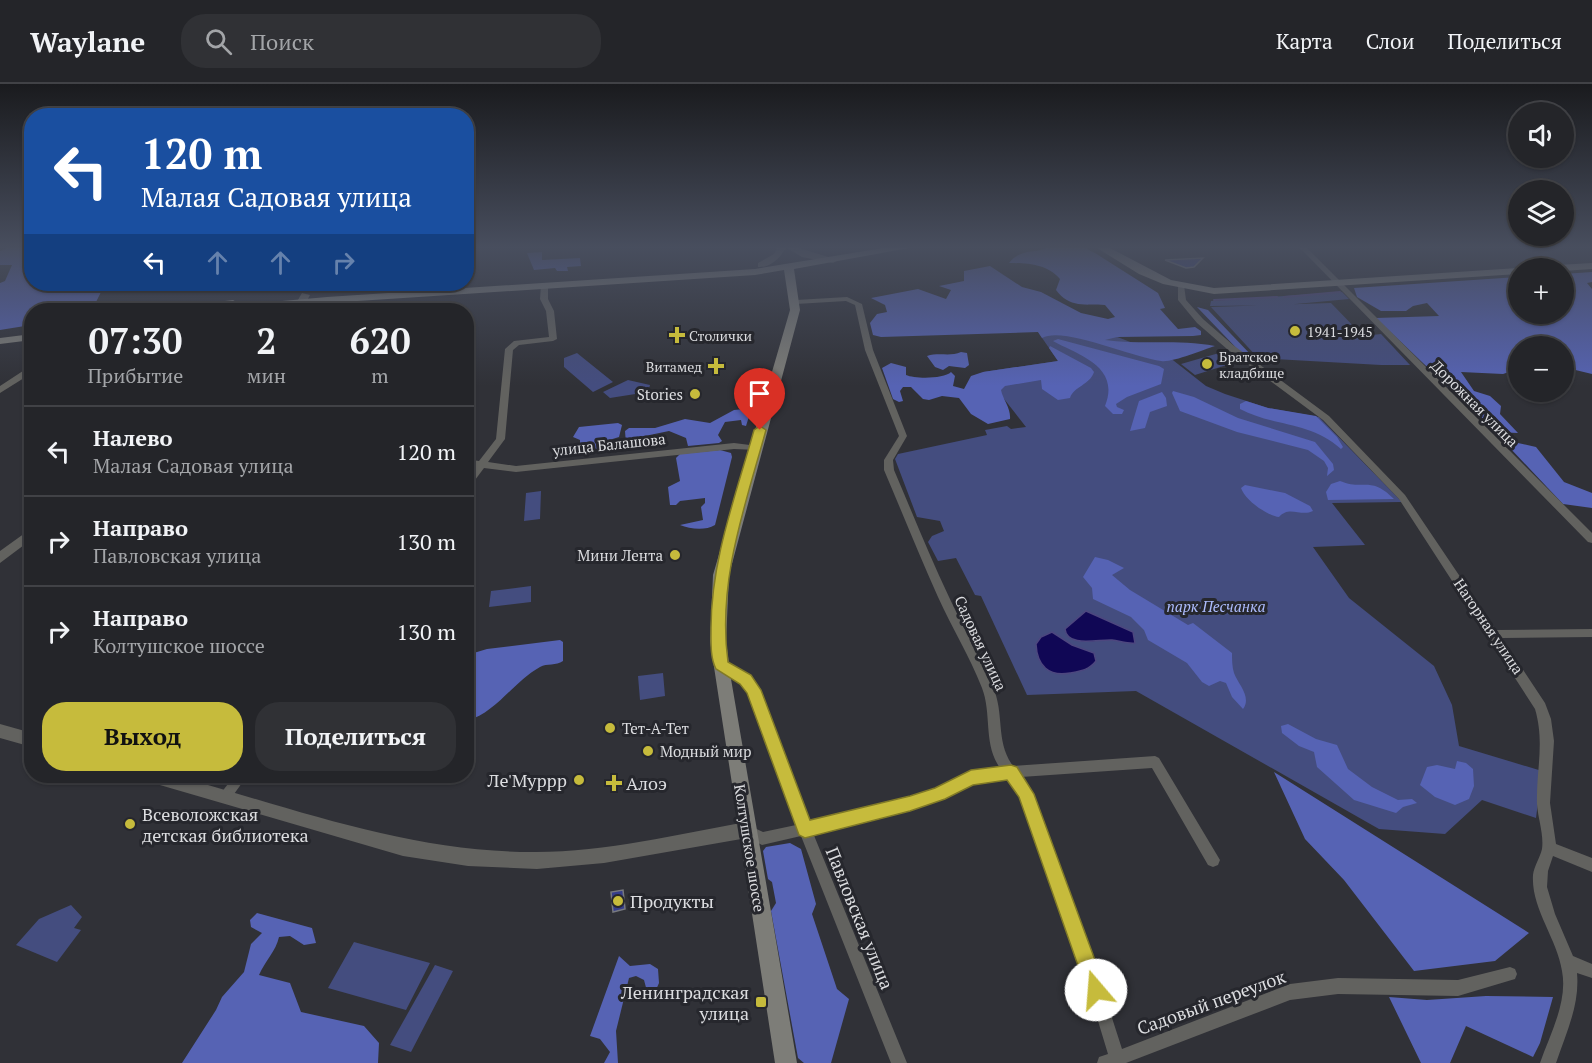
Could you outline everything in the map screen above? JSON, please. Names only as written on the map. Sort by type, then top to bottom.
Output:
[{"type":"main road","points":[[301,303],[423,294]]},
{"type":"main road","points":[[301,303],[442,294]]},
{"type":"main road","name":"Колтушское шоссе","points":[[786,1063],[718,641],[721,575],[755,448],[788,339],[795,295]]},
{"type":"main road","points":[[0,335],[24,332]]},
{"type":"main road","points":[[0,341],[24,338]]},
{"type":"street","points":[[474,476],[500,439],[509,349],[517,343],[553,339],[544,294]]},
{"type":"street","name":"Нагорная улица","points":[[1182,294],[1182,300],[1206,327],[1326,418],[1402,497],[1533,693],[1548,726],[1549,754],[1544,798],[1549,848],[1540,874],[1546,906],[1567,961],[1571,980],[1570,1000],[1548,1063]]},
{"type":"street","name":"Дорожная улица","points":[[1349,294],[1592,539]]},
{"type":"street","name":"Садовая улица","points":[[795,295],[847,300],[858,304],[869,350],[903,436],[890,454],[887,463],[889,470],[943,596],[988,689],[993,706],[994,735],[1000,758],[1026,794],[1057,885],[1089,968],[1111,1060]]},
{"type":"street","points":[[0,390],[24,374]]},
{"type":"street","name":"улица Балашова","points":[[474,463],[516,469],[734,446],[755,448]]},
{"type":"street","points":[[0,558],[24,538]]},
{"type":"street","points":[[1494,634],[1592,633]]},
{"type":"street","name":"Павловская улица","points":[[721,665],[746,680],[754,690],[805,830],[899,1063]]},
{"type":"street","points":[[0,731],[24,738]]},
{"type":"street","points":[[178,783],[403,848],[468,858],[537,861],[604,855],[747,830],[762,838],[805,830],[910,804],[939,794],[971,778],[1011,772],[1155,762],[1213,860]]},
{"type":"street","points":[[224,796],[235,783]]},
{"type":"street","points":[[1549,848],[1592,865]]},
{"type":"street","points":[[1567,961],[1592,971]]},
{"type":"street","name":"Садовый переулок","points":[[1111,1060],[1290,992],[1338,986],[1458,988],[1510,974]]},
{"type":"green space","points":[[1317,294],[1344,294],[1349,299],[1285,305],[1210,306],[1211,301]]},
{"type":"green space","points":[[1331,303],[1363,336],[1381,334],[1410,365],[1258,358],[1211,307]]},
{"type":"green space","name":"парк Песчанка","points":[[1089,326],[1169,357],[1206,386],[1225,394],[1268,408],[1319,417],[1402,502],[1332,503],[1365,545],[1313,547],[1349,598],[1434,666],[1452,705],[1459,746],[1542,771],[1536,818],[1482,800],[1445,834],[1379,829],[1136,691],[1027,695],[981,596],[975,595],[956,558],[938,561],[928,542],[932,536],[944,531],[940,521],[917,517],[895,459],[898,454],[987,435],[985,430],[1007,426],[1011,429],[1026,427],[983,372],[1058,361],[1038,332]]},
{"type":"green space","points":[[577,353],[613,382],[593,392],[564,367],[564,358]]},
{"type":"green space","name":"Братское кладбище","points":[[1219,353],[1233,363],[1195,375],[1181,364]]},
{"type":"green space","points":[[628,380],[650,385],[648,392],[610,398],[603,392]]},
{"type":"green space","points":[[541,491],[540,519],[524,521],[526,493]]},
{"type":"green space","points":[[531,586],[531,602],[489,607],[491,591]]},
{"type":"green space","points":[[663,673],[665,696],[640,700],[638,676]]},
{"type":"green space","points":[[71,905],[82,917],[74,928],[81,930],[57,962],[16,945],[39,919]]},
{"type":"green space","points":[[354,942],[430,963],[406,1010],[328,988]]},
{"type":"green space","points":[[435,965],[453,971],[411,1052],[390,1045]]},
{"type":"shaded area","points":[[0,294],[100,294],[95,303],[24,303],[24,326],[0,330]]},
{"type":"shaded area","points":[[894,294],[931,294],[946,299],[949,294],[1044,294],[1081,313],[1108,319],[1115,317],[1105,305],[1078,304],[1059,294],[1158,294],[1165,308],[1160,309],[1178,329],[1195,327],[1201,331],[1201,335],[1117,337],[1105,340],[1215,346],[1179,358],[1161,361],[1082,339],[1052,335],[1042,338],[1038,332],[881,337],[873,335],[870,323],[877,314],[887,312],[885,305],[871,298]]},
{"type":"shaded area","points":[[1356,294],[1508,294],[1508,324],[1574,324],[1574,294],[1592,294],[1592,374],[1574,370],[1574,336],[1508,336],[1508,372],[1461,372],[1474,391],[1490,396],[1501,406],[1500,414],[1518,433],[1495,432],[1376,318],[1439,316],[1427,303],[1413,306],[1406,311],[1381,311],[1357,297]]},
{"type":"shaded area","points":[[1197,307],[1208,310],[1253,357],[1244,356]]},
{"type":"shaded area","points":[[1058,339],[1159,366],[1164,369],[1161,384],[1127,397],[1116,404],[1124,410],[1122,414],[1113,414],[1105,406],[1108,392],[1107,381],[1102,372],[1085,357],[1053,341]]},
{"type":"shaded area","points":[[1050,346],[1091,368],[1094,372],[1092,376],[1070,398],[1058,400],[1042,389],[1041,380],[1005,386],[1001,390],[1010,419],[988,424],[971,414],[959,398],[942,396],[929,400],[923,399],[911,387],[903,387],[900,391],[903,401],[893,399],[882,368],[891,363],[906,367],[906,375],[922,378],[942,376],[951,372],[955,376],[953,386],[964,389],[971,376],[983,372],[1058,361],[1049,348]]},
{"type":"shaded area","points":[[967,353],[969,365],[965,368],[949,366],[943,370],[935,367],[927,356],[953,354]]},
{"type":"shaded area","points":[[754,388],[757,391],[746,426],[742,425],[741,420],[725,422],[718,435],[722,441],[719,443],[688,446],[686,438],[669,431],[640,437],[636,445],[626,444],[625,431],[629,428],[655,428],[685,419],[710,423],[734,410],[744,409],[745,400],[750,395],[750,390]]},
{"type":"shaded area","points":[[1173,391],[1194,397],[1238,418],[1315,442],[1333,464],[1334,470],[1327,476],[1328,468],[1324,461],[1308,450],[1237,432],[1180,411]]},
{"type":"shaded area","points":[[1162,392],[1167,406],[1150,412],[1145,428],[1130,431],[1139,401]]},
{"type":"shaded area","points":[[1246,401],[1268,408],[1316,416],[1337,437],[1343,447],[1341,449],[1317,433],[1253,415],[1240,409],[1240,404]]},
{"type":"shaded area","points":[[618,423],[622,425],[619,437],[606,441],[610,447],[606,450],[583,450],[580,447],[580,440],[573,437],[579,427]]},
{"type":"shaded area","points":[[1518,443],[1536,447],[1564,482],[1592,493],[1592,508],[1563,504],[1510,448]]},
{"type":"shaded area","points":[[720,450],[731,453],[732,457],[715,525],[698,529],[680,525],[703,520],[701,507],[705,503],[705,498],[680,501],[676,505],[670,505],[668,487],[680,481],[676,458],[680,454]]},
{"type":"shaded area","points":[[1340,481],[1379,487],[1394,499],[1328,500],[1326,492],[1331,484]]},
{"type":"shaded area","points":[[1245,485],[1285,493],[1310,506],[1313,511],[1304,513],[1291,511],[1279,517],[1274,516],[1257,506],[1243,493],[1241,488]]},
{"type":"shaded area","points":[[1095,557],[1108,560],[1124,568],[1112,575],[1130,590],[1188,625],[1193,623],[1232,653],[1234,673],[1246,700],[1243,709],[1232,697],[1226,683],[1220,681],[1209,686],[1202,682],[1187,663],[1148,640],[1144,630],[1131,617],[1093,599],[1092,588],[1083,577]]},
{"type":"shaded area","points":[[1086,611],[1133,632],[1135,643],[1071,639],[1065,629]]},
{"type":"shaded area","points":[[1052,632],[1072,645],[1094,653],[1096,661],[1081,671],[1063,674],[1050,671],[1042,664],[1036,644],[1041,637]]},
{"type":"shaded area","points":[[560,640],[563,642],[563,661],[540,667],[530,673],[496,704],[474,718],[474,653],[487,649]]},
{"type":"shaded area","points":[[1288,724],[1316,739],[1337,745],[1348,769],[1372,787],[1398,800],[1412,799],[1417,803],[1403,807],[1396,813],[1354,800],[1317,767],[1314,752],[1299,746],[1282,733],[1281,726]]},
{"type":"shaded area","points":[[1457,761],[1466,763],[1473,769],[1474,786],[1469,799],[1455,805],[1435,797],[1420,785],[1427,767],[1437,765],[1455,769]]},
{"type":"shaded area","points":[[1274,772],[1529,933],[1495,961],[1414,971],[1344,880],[1305,839]]},
{"type":"shaded area","points":[[790,843],[801,849],[816,904],[812,914],[837,989],[849,999],[831,1063],[804,1063],[798,1058],[771,911],[776,903],[772,882],[768,879],[763,851],[766,847]]},
{"type":"shaded area","points":[[257,913],[312,928],[316,943],[304,945],[290,936],[279,937],[259,975],[290,983],[301,1012],[364,1026],[379,1043],[378,1063],[182,1063],[222,997],[244,972],[251,944],[262,933],[251,927],[250,920]]},
{"type":"shaded area","points":[[619,956],[630,966],[650,964],[658,969],[659,983],[655,992],[648,995],[644,980],[636,976],[629,978],[616,1031],[618,1063],[604,1063],[610,1052],[600,1039],[590,1036]]},
{"type":"shaded area","points":[[1486,996],[1553,997],[1540,1043],[1533,1057],[1466,1026],[1450,1063],[1421,1063],[1389,997],[1427,1000]]},
{"type":"building","name":"Продукты","points":[[623,890],[625,909],[613,912],[611,892]]},
{"type":"waterway","points":[[1284,297],[1321,294]]},
{"type":"waterway","points":[[1214,300],[1277,297]]},
{"type":"place","name":"1941-1945","points":[[1295,331]]},
{"type":"place","name":"Столички","points":[[677,335]]},
{"type":"place","name":"Братское кладбище","points":[[1207,364]]},
{"type":"place","name":"Витамед","points":[[716,366]]},
{"type":"place","name":"Stories","points":[[695,394]]},
{"type":"place","name":"Мини Лента","points":[[675,555]]},
{"type":"place","name":"Тет-А-Тет","points":[[610,728]]},
{"type":"place","name":"Модный мир","points":[[648,751]]},
{"type":"place","name":"Ле'Муррр","points":[[579,780]]},
{"type":"place","name":"Алоэ","points":[[614,783]]},
{"type":"place","name":"Всеволожская детская библиотека","points":[[130,824]]},
{"type":"place","name":"Продукты","points":[[618,901]]},
{"type":"place","name":"Ленинградская улица","points":[[761,1002]]},
{"type":"route","points":[[760,430],[723,562],[718,606],[718,641],[721,665],[746,680],[754,690],[805,830],[910,804],[939,794],[971,778],[1011,772],[1026,794],[1096,990]]}]
